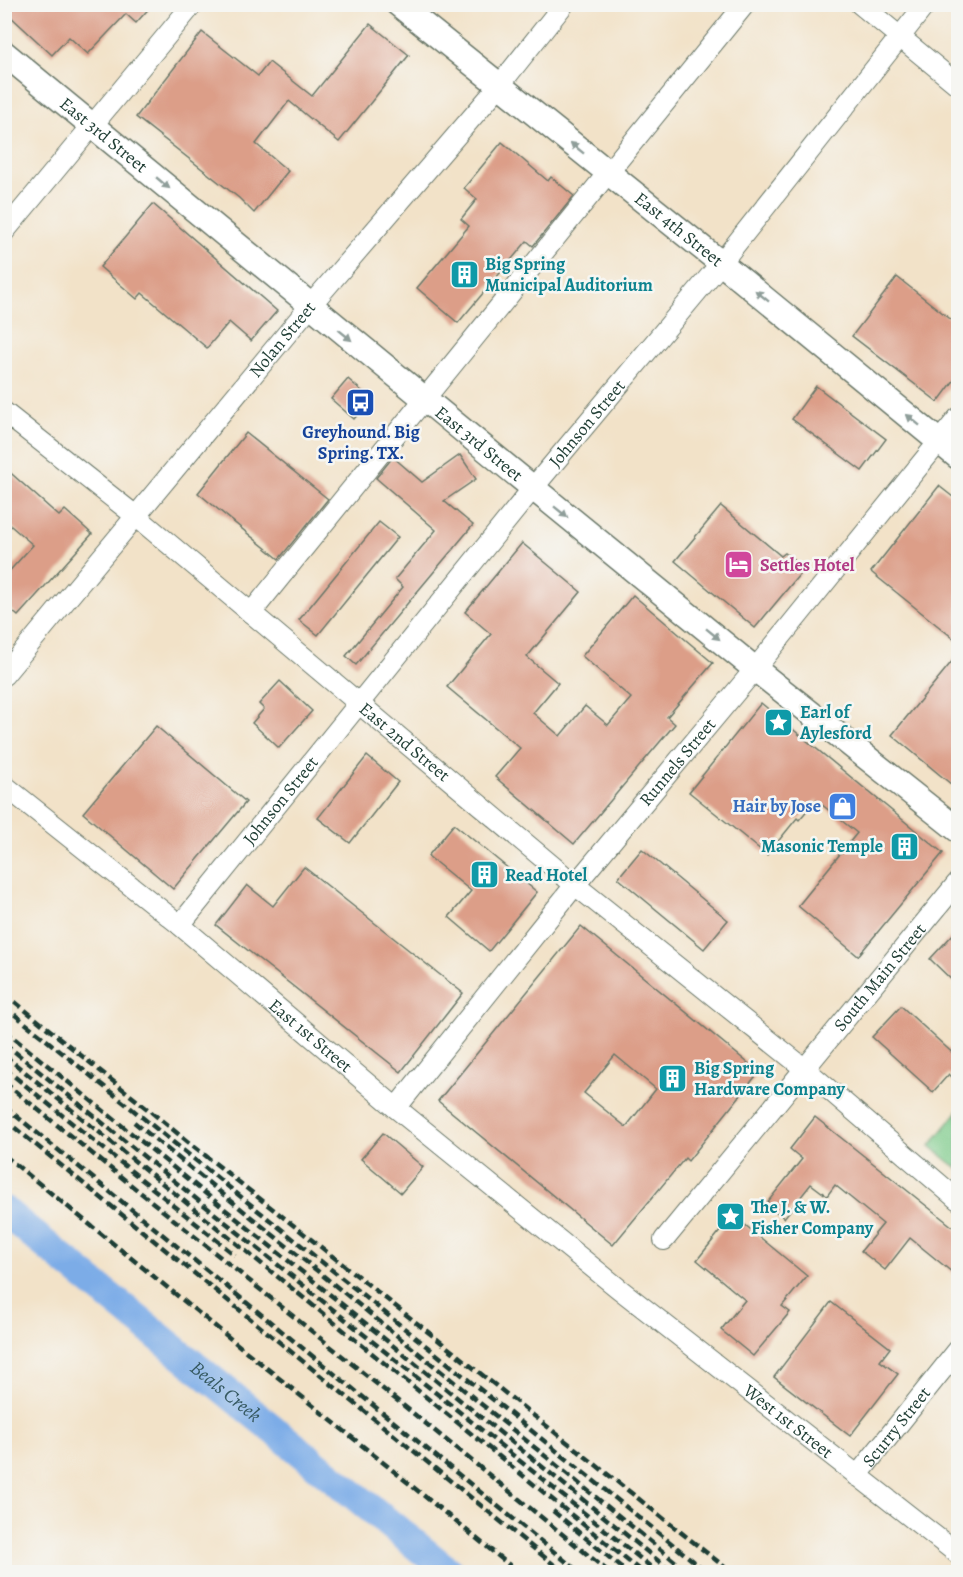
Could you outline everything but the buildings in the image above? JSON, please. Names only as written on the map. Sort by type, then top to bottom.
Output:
[{"type":"main road","name":"East 4th Street","points":[[398,4],[958,457]]},
{"type":"main road","name":"East 3rd Street","points":[[4,53],[755,669],[958,830]]},
{"type":"street","points":[[4,232],[193,4]]},
{"type":"street","name":"Nolan Street","points":[[4,675],[310,306],[499,86],[564,4]]},
{"type":"street","points":[[251,612],[745,4]]},
{"type":"street","points":[[860,4],[958,85]]},
{"type":"street","name":"Johnson Street","points":[[180,925],[533,488],[721,263],[926,4]]},
{"type":"street","name":"East 2nd Street","points":[[4,412],[137,516],[575,885],[805,1069],[958,1200]]},
{"type":"street","name":"Runnels Street","points":[[396,1108],[575,885],[755,669],[958,418]]},
{"type":"street","name":"East 1st Street","points":[[4,785],[180,925],[396,1108],[618,1288]]},
{"type":"street","name":"South Main Street","points":[[664,1240],[958,882]]},
{"type":"street","name":"West 1st Street","points":[[618,1288],[958,1554]]},
{"type":"street","name":"Scurry Street","points":[[857,1476],[958,1350]]},
{"type":"green space","points":[[958,1111],[958,1169],[930,1146]]},
{"type":"waterway","name":"Beals Creek","points":[[4,1211],[449,1572]]},
{"type":"railway","points":[[4,993],[731,1572]]},
{"type":"railway","points":[[4,1006],[707,1572]]},
{"type":"railway","points":[[4,1030],[672,1572]]},
{"type":"railway","points":[[4,1043],[657,1572]]},
{"type":"railway","points":[[4,1055],[642,1572]]},
{"type":"railway","points":[[4,1068],[235,1255]]},
{"type":"railway","points":[[4,1082],[609,1572]]},
{"type":"railway","points":[[4,1106],[579,1572]]},
{"type":"railway","points":[[4,1119],[563,1572]]},
{"type":"railway","points":[[134,1122],[688,1572]]},
{"type":"railway","points":[[4,1155],[518,1572]]},
{"type":"railway","points":[[553,1511],[627,1572]]},
{"type":"place","name":"Big Spring Municipal Auditorium","points":[[464,274]]},
{"type":"place","name":"Greyhound. Big Spring. TX.","points":[[361,403]]},
{"type":"place","name":"Settles Hotel","points":[[739,565]]},
{"type":"place","name":"Earl of Aylesford","points":[[779,722]]},
{"type":"place","name":"Hair by Jose","points":[[842,806]]},
{"type":"place","name":"Masonic Temple","points":[[904,846]]},
{"type":"place","name":"Read Hotel","points":[[484,875]]},
{"type":"place","name":"Big Spring Hardware Company","points":[[673,1078]]},
{"type":"place","name":"The J. & W. Fisher Company","points":[[730,1217]]}]
